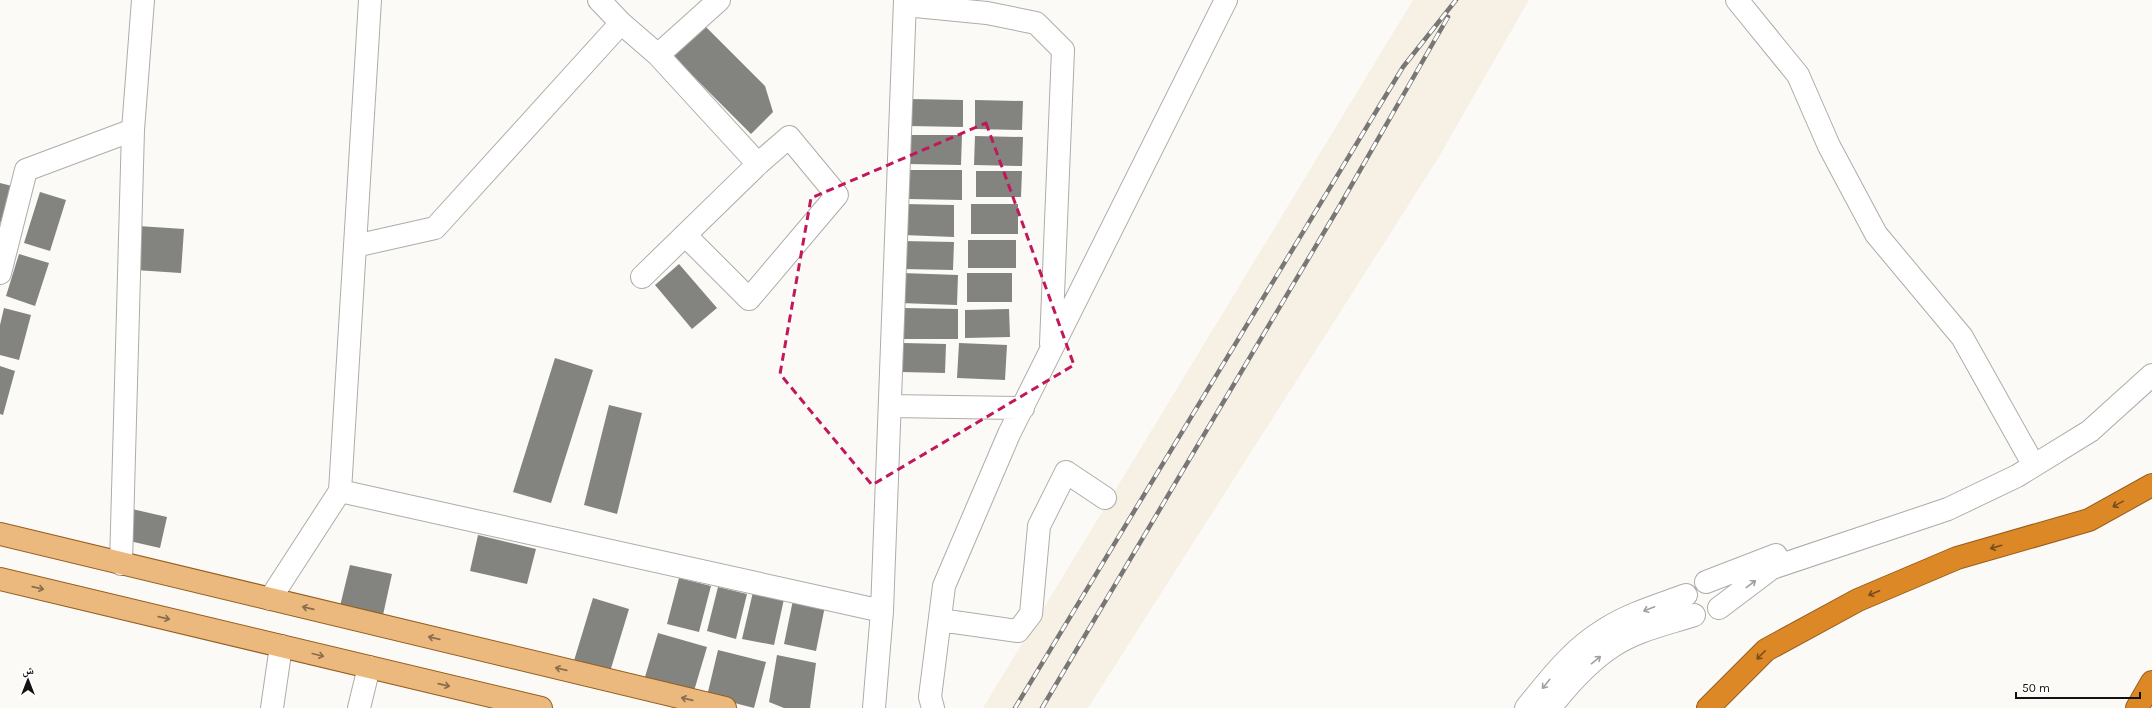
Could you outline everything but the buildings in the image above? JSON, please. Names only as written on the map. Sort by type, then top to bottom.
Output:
[{"type":"highway","points":[[1708,708],[1766,650],[1858,600],[1957,558],[2089,520],[2152,486]]},
{"type":"highway","points":[[2137,708],[2152,682]]},
{"type":"main road","points":[[0,534],[725,708]]},
{"type":"main road","points":[[0,579],[369,667],[500,703],[541,708]]},
{"type":"street","points":[[121,564],[133,130],[143,0]]},
{"type":"street","points":[[270,599],[340,491],[370,0]]},
{"type":"street","points":[[599,0],[621,23],[658,55],[758,164]]},
{"type":"street","points":[[658,55],[719,0]]},
{"type":"street","points":[[933,708],[930,697],[944,586],[1023,408],[1226,0]]},
{"type":"street","points":[[1737,0],[1798,75],[1829,146],[1876,234],[1962,337],[2028,455]]},
{"type":"street","points":[[874,708],[882,611],[905,2],[987,13],[1036,23],[1063,50],[1051,351]]},
{"type":"street","points":[[355,246],[435,228],[621,23]]},
{"type":"street","points":[[0,273],[26,170],[133,130]]},
{"type":"street","points":[[642,277],[685,235],[758,164],[789,137],[837,195],[749,299],[685,235]]},
{"type":"street","points":[[2127,396],[2028,455],[1960,491],[1801,545],[1706,582],[1697,583],[1690,588],[1686,595],[1688,610],[1694,616],[1701,618],[1708,617],[1715,614],[1719,608],[1772,568],[1948,509],[2017,476],[2090,431],[2152,375]]},
{"type":"street","points":[[890,406],[1023,408]]},
{"type":"street","points":[[940,620],[1018,631],[1031,614],[1038,526],[1066,472],[1105,498]]},
{"type":"street","points":[[340,491],[882,611]]},
{"type":"street","points":[[1706,582],[1714,586],[1719,592],[1721,600],[1719,608]]},
{"type":"street","points":[[1526,708],[1561,664],[1603,630],[1636,614],[1686,595]]},
{"type":"street","points":[[1550,708],[1574,677],[1613,646],[1642,631],[1694,616]]},
{"type":"street","points":[[272,708],[281,646]]},
{"type":"street","points":[[359,708],[369,667]]},
{"type":"highlighted area","points":[[986,123],[1074,365],[872,485],[780,374],[811,198]]},
{"type":"shaded area","points":[[1413,0],[1529,0],[1437,160],[1088,708],[983,708]]},
{"type":"railway","points":[[1015,708],[1403,67],[1456,0]]},
{"type":"railway","points":[[1042,708],[1339,207],[1448,17]]}]
